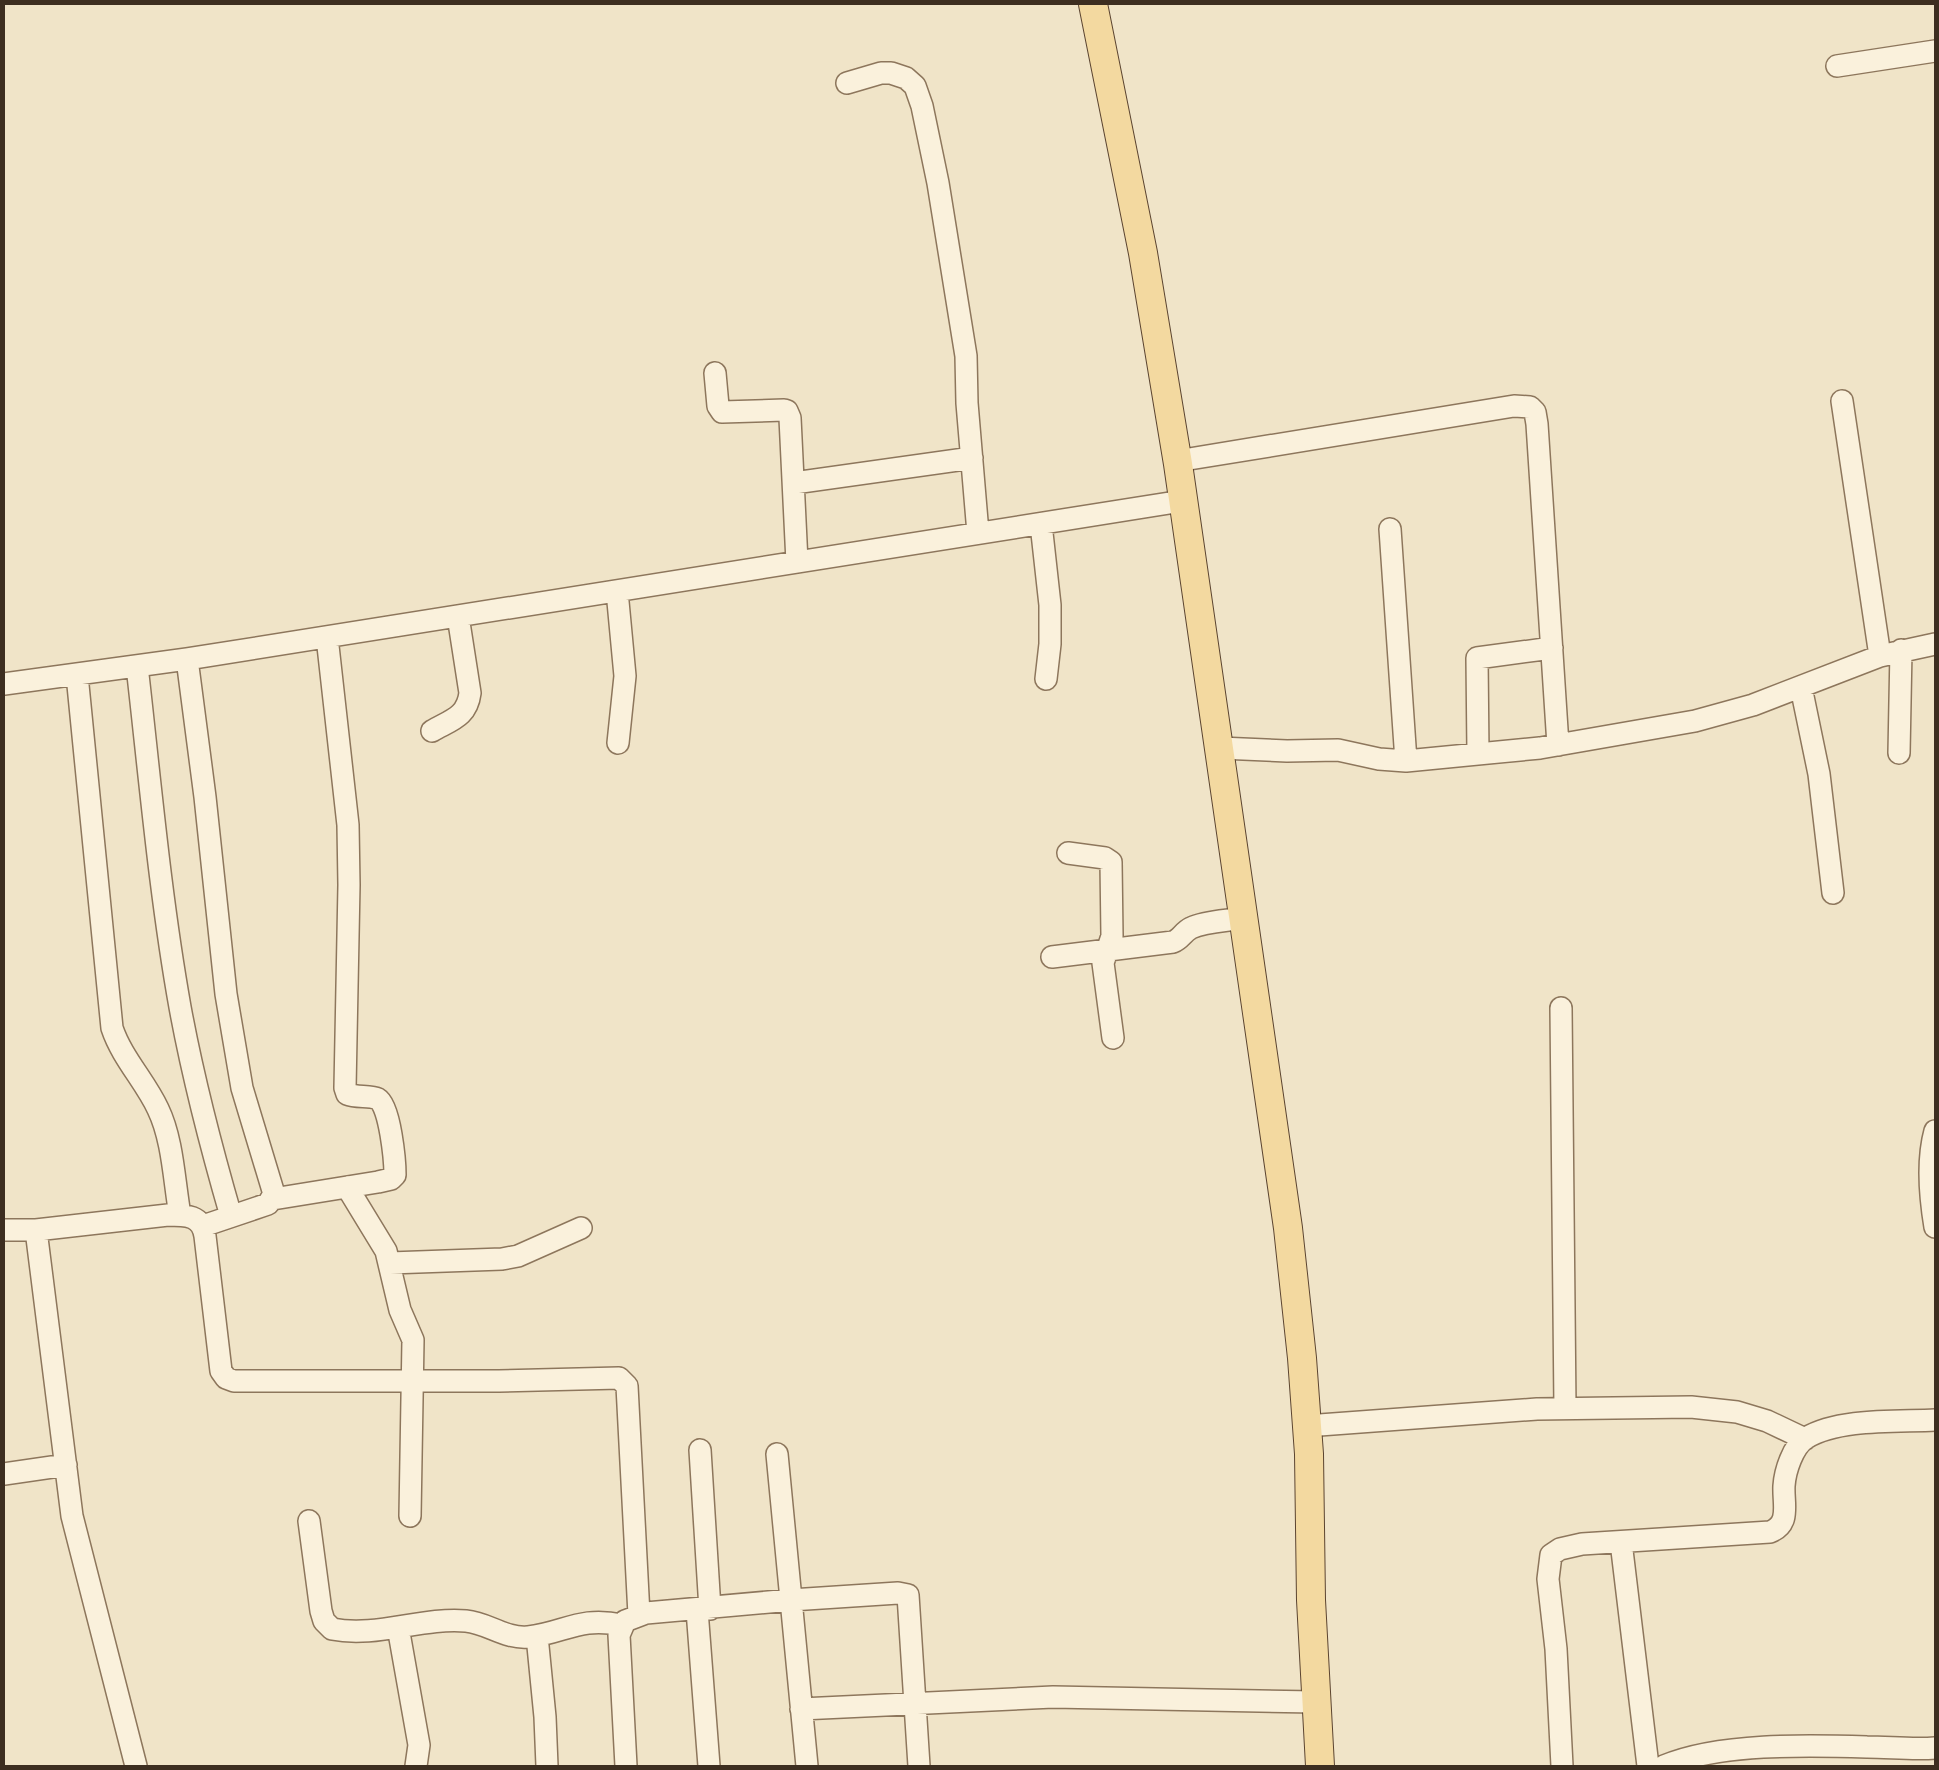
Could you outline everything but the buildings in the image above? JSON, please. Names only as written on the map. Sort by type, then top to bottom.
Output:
[{"type":"main road","points":[[1093,4],[1143,253],[1177,461],[1288,1228],[1306,1426],[1315,1702],[1320,1766]]},
{"type":"street","points":[[1837,66],[1935,50]]},
{"type":"street","points":[[847,83],[881,73],[891,73],[906,78],[916,86],[938,183],[966,356],[978,533]]},
{"type":"street","points":[[715,373],[718,406],[722,412],[787,411],[791,424],[798,562]]},
{"type":"street","points":[[1842,401],[1880,656]]},
{"type":"street","points":[[1177,461],[1514,406],[1530,408],[1534,412],[1537,424],[1558,745]]},
{"type":"street","points":[[794,483],[972,458]]},
{"type":"street","points":[[4,684],[187,660],[1182,501]]},
{"type":"street","points":[[1041,524],[1050,605],[1050,644],[1046,679]]},
{"type":"street","points":[[1390,530],[1406,761]]},
{"type":"street","points":[[617,591],[625,676],[618,743]]},
{"type":"street","points":[[432,731],[465,712],[469,703],[470,693],[458,616]]},
{"type":"street","points":[[203,1226],[268,1204],[273,1199],[391,1179],[395,1175],[392,1143],[383,1103],[377,1098],[352,1096],[347,1094],[345,1088],[349,885],[348,825],[328,637]]},
{"type":"street","points":[[1220,748],[1287,752],[1338,750],[1379,759],[1406,761],[1558,745],[1695,721],[1753,705],[1880,656],[1935,644]]},
{"type":"street","points":[[1478,754],[1477,658],[1552,648]]},
{"type":"street","points":[[1899,753],[1901,650]]},
{"type":"street","points":[[187,660],[205,797],[226,994],[242,1088],[274,1190],[273,1199]]},
{"type":"street","points":[[137,666],[163,894],[180,1008],[208,1135],[231,1216]]},
{"type":"street","points":[[77,675],[112,1028],[117,1042],[158,1109],[166,1130],[180,1215]]},
{"type":"street","points":[[1801,687],[1819,774],[1833,893]]},
{"type":"street","points":[[1068,853],[1105,858],[1111,862],[1112,936],[1103,963],[1113,1038]]},
{"type":"street","points":[[1052,957],[1107,952],[1173,942],[1180,939],[1184,932],[1192,927],[1243,918]]},
{"type":"street","points":[[1561,1008],[1565,1408]]},
{"type":"street","points":[[1935,1131],[1932,1142],[1930,1176],[1935,1227]]},
{"type":"street","points":[[346,1187],[360,1212],[380,1239],[390,1264],[400,1310],[413,1340],[410,1516]]},
{"type":"street","points":[[4,1230],[36,1230],[180,1215],[196,1218],[203,1226],[221,1371],[226,1378],[242,1382],[412,1382],[619,1378],[627,1386],[631,1620],[619,1635],[626,1766]]},
{"type":"street","points":[[390,1264],[502,1259],[518,1256],[580,1228]]},
{"type":"street","points":[[36,1230],[72,1516],[136,1766]]},
{"type":"street","points":[[1306,1426],[1565,1408],[1691,1407],[1737,1412],[1767,1421],[1804,1439]]},
{"type":"street","points":[[1562,1766],[1548,1564],[1551,1556],[1570,1546],[1770,1532],[1778,1529],[1782,1523],[1785,1511],[1784,1485],[1789,1465],[1804,1439],[1819,1432],[1853,1425],[1935,1420]]},
{"type":"street","points":[[700,1450],[708,1766]]},
{"type":"street","points":[[777,1454],[807,1766]]},
{"type":"street","points":[[4,1474],[66,1465]]},
{"type":"street","points":[[309,1521],[324,1621],[332,1630],[342,1632],[468,1621],[515,1638],[537,1636],[575,1624],[631,1620],[703,1609],[791,1600],[908,1595],[919,1766]]},
{"type":"street","points":[[1621,1542],[1648,1766]]},
{"type":"street","points":[[398,1627],[419,1745],[416,1766]]},
{"type":"street","points":[[537,1636],[545,1717],[547,1766]]},
{"type":"street","points":[[801,1709],[1062,1696],[1315,1702]]},
{"type":"street","points":[[1664,1766],[1700,1754],[1738,1758],[1833,1746],[1935,1748]]}]
